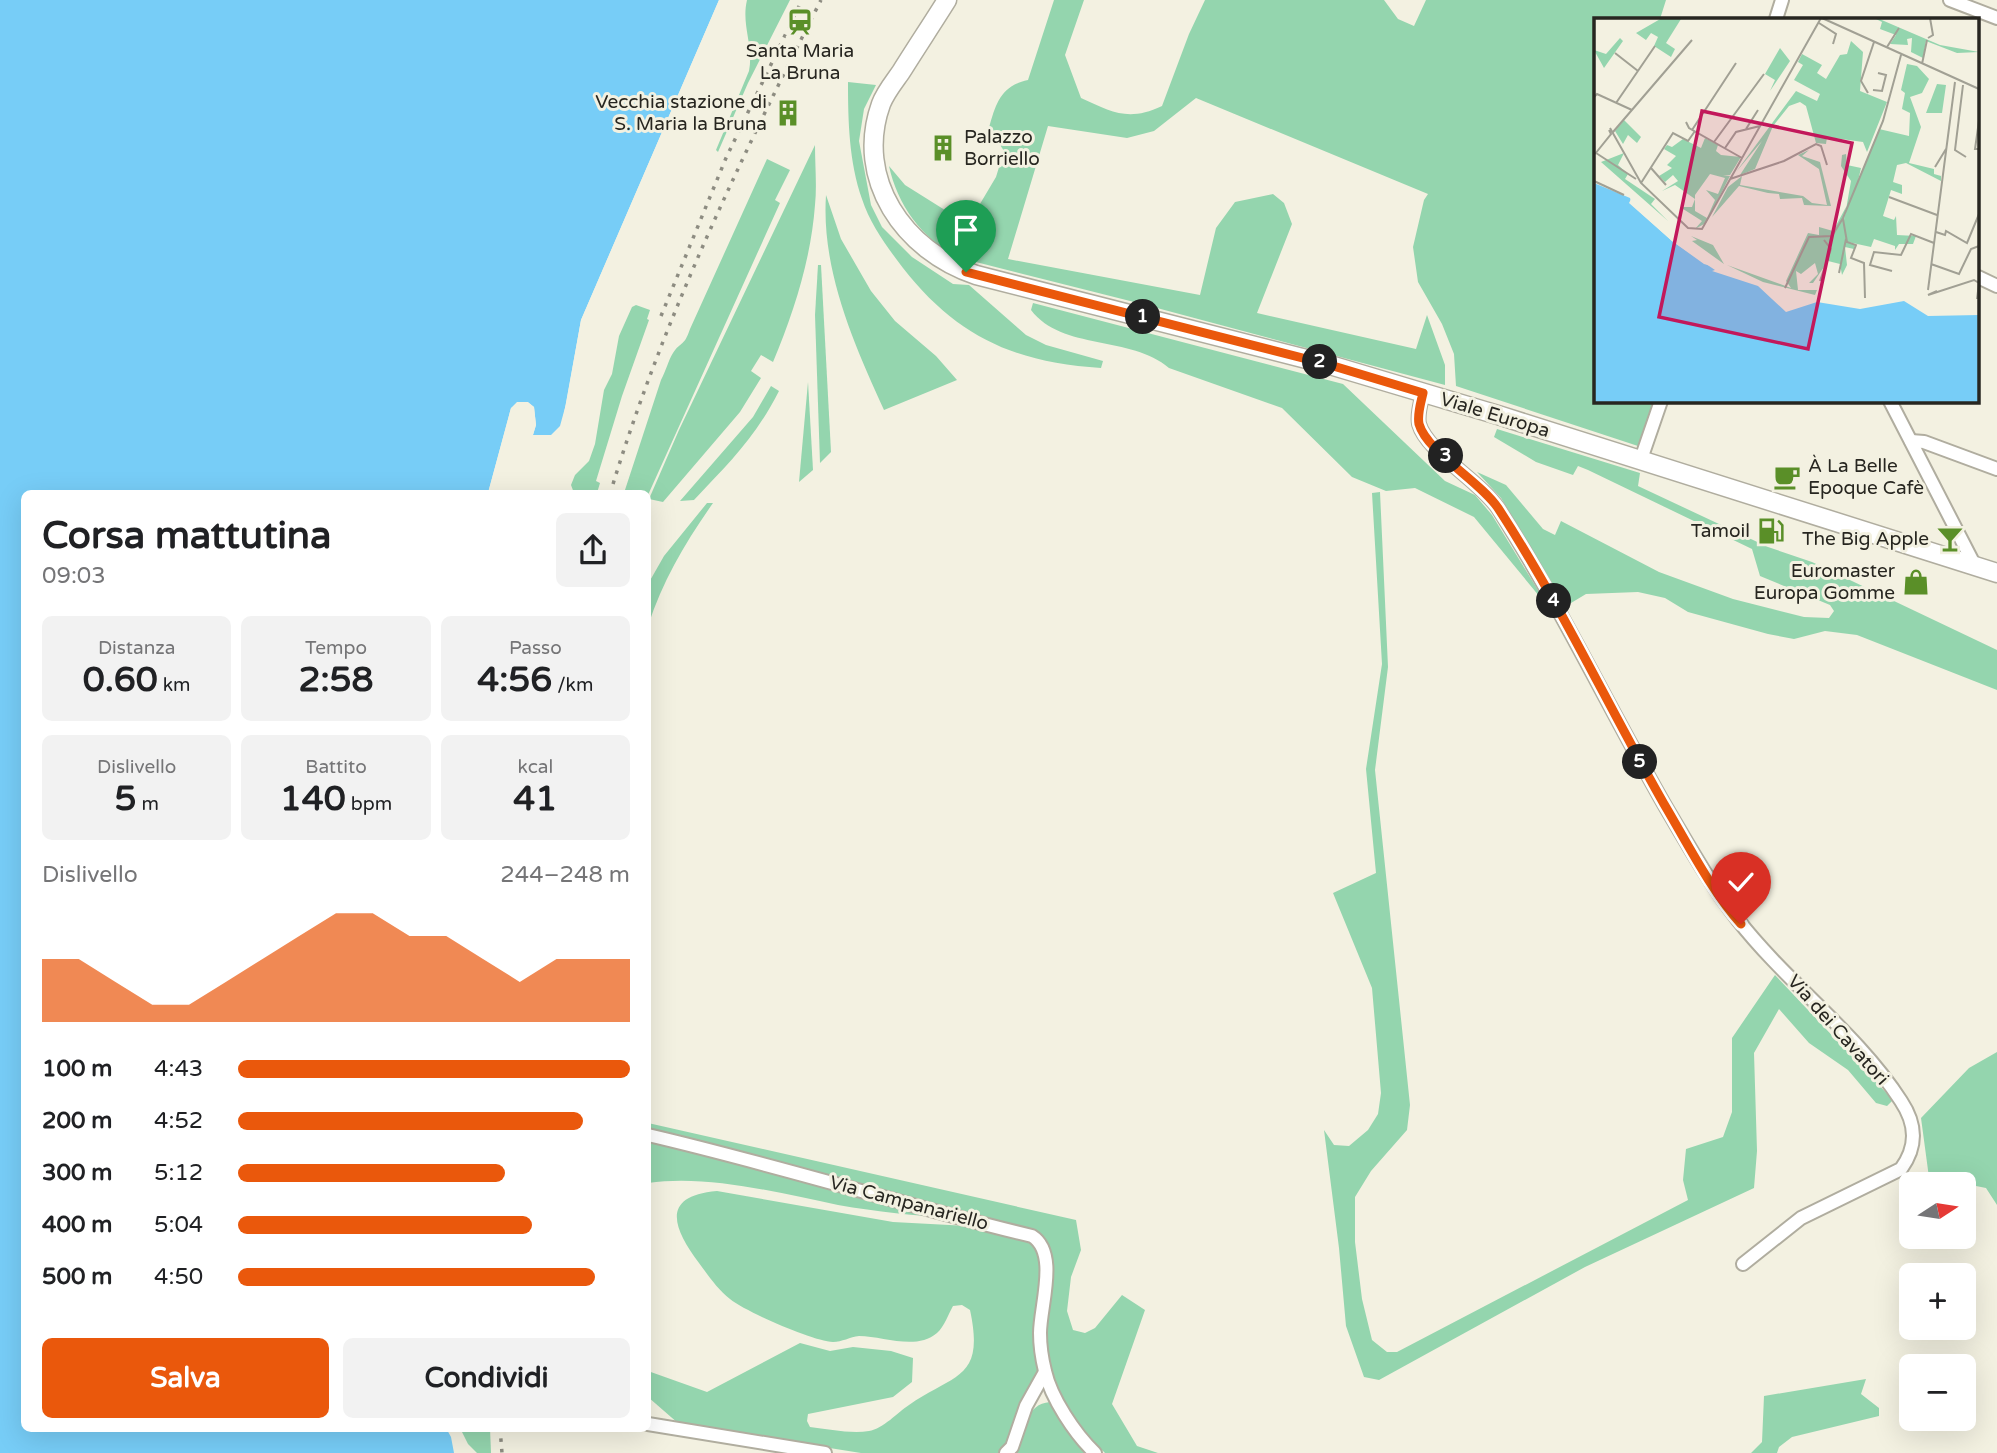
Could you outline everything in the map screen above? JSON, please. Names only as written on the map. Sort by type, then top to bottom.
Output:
[{"type":"street","name":"Viale Europa","points":[[947,0],[882,100],[876,122],[874,155],[884,198],[894,216],[917,242],[951,265],[976,275],[1330,365],[1997,573]]},
{"type":"street","points":[[1776,18],[1782,0]]},
{"type":"street","points":[[1950,0],[1997,18]]},
{"type":"street","points":[[1980,278],[1997,286]]},
{"type":"street","name":"Via dei Cavatori","points":[[1423,393],[1419,422],[1425,437],[1478,484],[1496,505],[1563,616],[1641,764],[1696,858],[1738,920],[1867,1059],[1902,1102],[1909,1117],[1914,1140],[1911,1155],[1901,1169],[1801,1218],[1743,1264]]},
{"type":"street","points":[[1640,462],[1661,402]]},
{"type":"street","points":[[1891,402],[1975,566]]},
{"type":"street","points":[[1911,441],[1924,442],[1997,469]]},
{"type":"street","name":"Via Campanariello","points":[[651,1137],[812,1177],[882,1198],[1032,1236],[1040,1241],[1047,1264],[1040,1332],[1045,1372],[1060,1408],[1096,1453]]},
{"type":"street","points":[[1006,1453],[1012,1447],[1026,1406],[1045,1372]]},
{"type":"street","points":[[651,1424],[825,1453]]},
{"type":"green space","points":[[747,0],[790,0],[748,83],[718,152],[716,150],[749,71],[750,53],[745,18]]},
{"type":"green space","points":[[1054,0],[1084,0],[1065,55],[1081,98],[1111,111],[1130,114],[1162,106],[1205,0],[1384,0],[1398,19],[1414,26],[1426,0],[1666,0],[1660,18],[1594,18],[1594,402],[1657,402],[1641,447],[1456,386],[1454,354],[1442,324],[1418,282],[1413,247],[1424,200],[1428,194],[1196,98],[1154,131],[1127,138],[1048,126],[1008,259],[1200,295],[1216,228],[1235,202],[1273,194],[1284,203],[1292,224],[1257,313],[1416,349],[1427,315],[1445,365],[1445,385],[972,261],[942,247],[917,225],[900,197],[889,166],[905,185],[964,222],[971,219],[996,177],[1004,151],[989,128],[994,111],[1006,91],[1028,80]]},
{"type":"green space","points":[[848,82],[876,85],[864,109],[859,141],[871,205],[882,227],[912,257],[953,284],[969,285],[1026,335],[1046,345],[1103,361],[1101,368],[1041,360],[990,342],[944,312],[923,292],[885,244],[862,199],[852,156]]},
{"type":"green space","points":[[815,145],[816,198],[810,245],[788,324],[773,362],[761,355],[751,371],[761,378],[740,412],[663,502],[651,499],[679,430]]},
{"type":"green space","points":[[767,159],[790,170],[775,200],[780,203],[650,490],[625,490],[661,380],[673,353],[688,335]]},
{"type":"green space","points":[[826,195],[841,239],[871,291],[895,321],[936,356],[957,380],[884,410],[851,333],[834,279],[826,223]]},
{"type":"green space","points":[[818,265],[821,265],[831,452],[820,463],[815,315]]},
{"type":"green space","points":[[1033,303],[1343,384],[1445,481],[1475,495],[1492,515],[1549,608],[1474,517],[1415,488],[1386,491],[1352,477],[1282,408],[1169,368],[1136,351],[1060,332],[1044,323],[1031,310]]},
{"type":"green space","points":[[636,305],[650,310],[649,320],[596,481],[600,483],[598,490],[573,490],[571,485],[575,475],[589,461],[595,444],[604,390],[612,374],[619,336],[632,307]]},
{"type":"green space","points":[[808,382],[813,470],[799,482]]},
{"type":"green space","points":[[771,386],[779,391],[761,423],[741,449],[694,500],[680,501],[753,417]]},
{"type":"green space","points":[[1497,429],[1640,473],[1638,486],[1768,547],[1812,562],[1997,650],[1997,690],[1857,635],[1825,631],[1794,639],[1768,634],[1688,612],[1665,598],[1638,592],[1586,594],[1566,606],[1501,498],[1477,472],[1506,485],[1543,529],[1555,535],[1561,521],[1659,572],[1733,599],[1804,617],[1829,618],[1834,611],[1830,605],[1760,576],[1752,549],[1588,470],[1578,466],[1573,475],[1536,462],[1494,437]]},
{"type":"green space","points":[[1380,492],[1388,667],[1375,770],[1410,1105],[1407,1130],[1371,1171],[1355,1197],[1355,1242],[1362,1299],[1372,1340],[1387,1352],[1397,1352],[1688,1200],[1683,1180],[1686,1149],[1723,1137],[1732,1112],[1732,1038],[1775,975],[1893,1100],[1887,1106],[1876,1103],[1848,1070],[1809,1043],[1779,1009],[1754,1053],[1757,1151],[1754,1188],[1585,1267],[1379,1380],[1364,1377],[1346,1326],[1324,1130],[1334,1145],[1349,1146],[1368,1130],[1378,1114],[1381,1093],[1372,988],[1333,893],[1376,873],[1366,769],[1382,664],[1372,493]]},
{"type":"green space","points":[[707,503],[713,503],[676,562],[651,618],[651,579],[664,556]]},
{"type":"green space","points":[[1997,1052],[1997,1205],[1986,1188],[1976,1186],[1976,1172],[1928,1172],[1921,1118],[1969,1068]]},
{"type":"green space","points":[[651,1124],[1076,1220],[1081,1250],[1071,1277],[1067,1311],[1073,1330],[1085,1333],[1095,1328],[1122,1295],[1145,1310],[1112,1404],[1137,1446],[1158,1453],[1105,1453],[1083,1428],[1064,1400],[1050,1369],[1045,1336],[1050,1252],[1048,1244],[1036,1233],[651,1133]]},
{"type":"green space","points":[[651,1141],[955,1219],[853,1207],[718,1183],[651,1183]]},
{"type":"green space","points":[[717,1191],[893,1222],[968,1226],[1028,1239],[1034,1244],[1040,1259],[1039,1366],[1000,1453],[861,1453],[679,1424],[651,1400],[651,1372],[707,1392],[800,1343],[830,1351],[853,1347],[891,1351],[913,1358],[912,1382],[893,1397],[808,1414],[810,1427],[862,1432],[885,1424],[909,1405],[962,1372],[973,1350],[974,1333],[970,1310],[962,1305],[953,1306],[937,1333],[929,1338],[909,1342],[859,1336],[833,1342],[811,1337],[750,1311],[721,1291],[683,1238],[678,1226],[679,1207],[686,1199]]},
{"type":"green space","points":[[1866,1379],[1861,1394],[1879,1408],[1879,1416],[1792,1437],[1779,1447],[1777,1453],[1751,1453],[1762,1442],[1764,1396]]},
{"type":"green space","points":[[1053,1402],[1090,1453],[1014,1453],[1018,1449],[1031,1412],[1042,1404]]},
{"type":"green space","points":[[462,1432],[490,1432],[491,1453],[477,1453]]},
{"type":"water","points":[[0,0],[719,0],[581,320],[560,426],[551,435],[533,435],[536,425],[534,407],[527,402],[511,408],[489,490],[21,490],[21,1432],[448,1432],[454,1453],[0,1453]]},
{"type":"pier","points":[[719,0],[723,0],[584,321],[570,404],[561,430],[581,320]]},
{"type":"pier","points":[[517,402],[528,402],[534,407],[536,425],[532,438],[531,409],[526,405],[518,406],[514,410],[493,490],[489,490],[511,408]]},
{"type":"railway","points":[[661,316],[726,158],[802,0]]},
{"type":"railway","points":[[611,490],[678,304],[732,181],[821,0]]},
{"type":"railway","points":[[500,1432],[502,1453]]},
{"type":"place","name":"Santa Maria La Bruna","points":[[800,22]]},
{"type":"place","name":"Vecchia stazione di S. Maria la Bruna","points":[[788,113]]},
{"type":"place","name":"Palazzo Borriello","points":[[943,148]]},
{"type":"place","name":"À La Belle Epoque Cafè","points":[[1787,477]]},
{"type":"place","name":"Tamoil","points":[[1771,531]]},
{"type":"place","name":"The Big Apple","points":[[1950,539]]},
{"type":"place","name":"Euromaster Europa Gomme","points":[[1916,582]]},
{"type":"route","points":[[966,272],[1330,365],[1423,393],[1419,422],[1425,437],[1478,484],[1496,505],[1563,616],[1641,764],[1696,858],[1741,924]]}]
